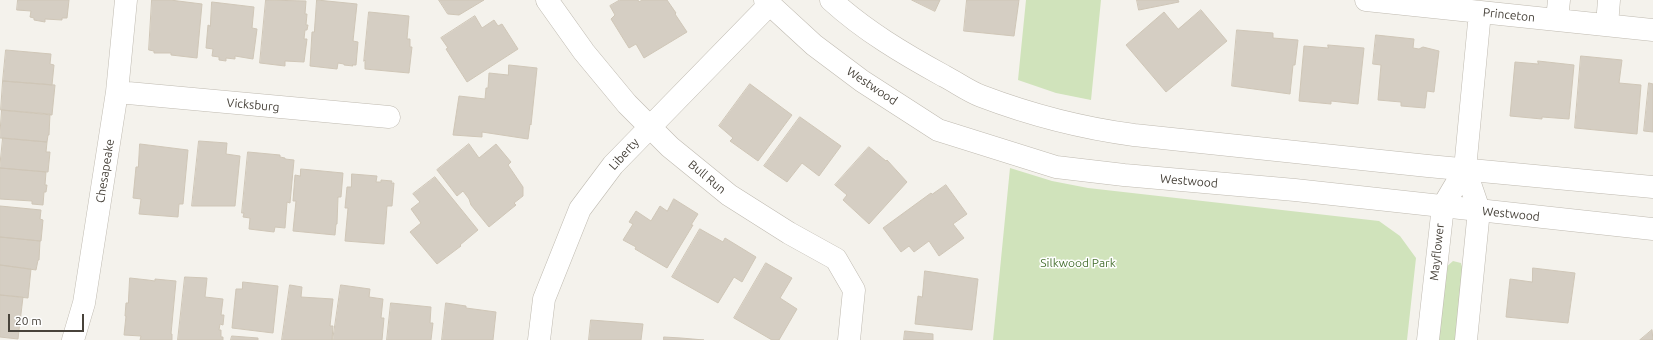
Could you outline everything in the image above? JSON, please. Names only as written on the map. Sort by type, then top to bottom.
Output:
[{"type":"street","name":"Chesapeake","points":[[73,340],[84,303],[117,92],[126,0]]},
{"type":"street","name":"Bull Run","points":[[547,0],[560,21],[627,104],[670,147],[728,195],[789,233],[836,259],[854,290],[849,340]]},
{"type":"street","points":[[830,0],[846,14],[901,52],[980,95],[1049,119],[1094,129],[1134,135],[1653,187]]},
{"type":"street","name":"Princeton","points":[[1366,0],[1480,12],[1558,10],[1607,25],[1653,30]]},
{"type":"street","points":[[1607,25],[1609,0]]},
{"type":"street","name":"Liberty","points":[[539,340],[544,299],[580,209],[613,165],[767,3]]},
{"type":"street","name":"Westwood","points":[[767,3],[814,45],[862,81],[938,130],[996,149],[1056,166],[1124,175],[1295,190],[1653,229]]},
{"type":"street","name":"Mayflower","points":[[1466,340],[1479,210],[1465,169],[1480,12]]},
{"type":"street","name":"Vicksburg","points":[[117,92],[389,117]]},
{"type":"street","name":"Mayflower","points":[[1428,340],[1442,206],[1465,169]]},
{"type":"green space","points":[[1026,0],[1101,0],[1091,100],[1056,93],[1018,80]]},
{"type":"green space","name":"Silkwood Park","points":[[1010,168],[1052,181],[1088,188],[1379,221],[1400,236],[1416,258],[1407,340],[993,340]]},
{"type":"green space","points":[[1453,261],[1461,263],[1463,270],[1456,340],[1438,340],[1445,268]]},
{"type":"building","points":[[18,0],[69,0],[67,18],[62,18],[62,20],[45,19],[45,22],[34,20],[34,18],[30,17],[31,11],[17,10]]},
{"type":"building","points":[[152,0],[170,0],[202,4],[197,58],[171,55],[171,53],[154,53],[154,51],[149,50]]},
{"type":"building","points":[[266,0],[306,1],[305,14],[307,14],[306,25],[308,25],[307,30],[305,30],[304,39],[307,39],[304,62],[285,61],[285,66],[260,63]]},
{"type":"building","points":[[317,0],[357,4],[353,41],[358,42],[356,65],[344,65],[338,63],[337,69],[310,66],[312,32],[314,32]]},
{"type":"building","points":[[439,0],[484,0],[459,15],[448,14]]},
{"type":"building","points":[[620,0],[638,0],[639,2],[642,0],[667,0],[687,32],[644,58],[636,44],[629,48],[611,19],[615,15],[610,6]]},
{"type":"building","points":[[912,0],[940,0],[935,11]]},
{"type":"building","points":[[967,0],[1019,0],[1014,36],[964,31]]},
{"type":"building","points":[[1137,0],[1178,0],[1179,2],[1139,10]]},
{"type":"building","points":[[212,2],[254,7],[252,28],[257,29],[253,59],[235,56],[235,59],[226,58],[226,61],[219,60],[219,57],[212,56],[213,49],[206,48]]},
{"type":"building","points":[[1201,10],[1227,41],[1166,92],[1126,45],[1164,12],[1178,29]]},
{"type":"building","points":[[369,12],[409,16],[407,39],[410,39],[410,47],[412,47],[409,73],[365,69],[365,60],[364,61]]},
{"type":"building","points":[[475,16],[482,28],[494,20],[498,26],[502,24],[518,49],[467,82],[446,49],[448,48],[441,38]]},
{"type":"building","points":[[1237,30],[1273,33],[1273,38],[1298,40],[1295,65],[1293,65],[1290,94],[1232,86]]},
{"type":"building","points":[[1376,35],[1414,39],[1413,48],[1419,49],[1423,47],[1439,51],[1434,92],[1427,91],[1425,108],[1401,106],[1401,102],[1378,100],[1381,65],[1373,64]]},
{"type":"building","points":[[1328,45],[1364,48],[1358,104],[1331,101],[1331,104],[1299,101],[1304,46],[1328,48]]},
{"type":"building","points":[[6,50],[51,54],[50,64],[54,65],[52,85],[3,81]]},
{"type":"building","points":[[1581,56],[1622,60],[1619,83],[1641,85],[1637,134],[1575,128]]},
{"type":"building","points":[[1538,61],[1574,65],[1569,119],[1542,117],[1542,119],[1510,116],[1515,62],[1538,64]]},
{"type":"building","points":[[509,65],[537,68],[531,125],[530,124],[528,139],[482,132],[482,137],[453,135],[459,96],[485,99],[486,88],[488,88],[489,73],[508,75]]},
{"type":"building","points":[[3,81],[55,85],[52,115],[1,110]]},
{"type":"building","points":[[1649,83],[1653,84],[1653,132],[1644,131]]},
{"type":"building","points":[[750,84],[792,115],[758,161],[730,141],[733,138],[719,126]]},
{"type":"building","points":[[2,110],[50,114],[49,135],[47,142],[0,138]]},
{"type":"building","points":[[800,117],[841,146],[819,176],[802,163],[787,182],[764,166]]},
{"type":"building","points":[[3,138],[47,142],[46,152],[50,152],[48,172],[0,168]]},
{"type":"building","points":[[199,141],[227,143],[226,154],[240,156],[235,206],[192,206]]},
{"type":"building","points":[[140,144],[188,150],[183,204],[179,204],[178,217],[139,214],[141,199],[133,198]]},
{"type":"building","points":[[469,144],[479,158],[496,144],[511,162],[508,165],[523,187],[523,196],[514,203],[516,205],[489,227],[471,205],[469,199],[463,191],[457,196],[437,170]]},
{"type":"building","points":[[869,147],[886,161],[887,160],[907,182],[869,224],[843,200],[847,195],[835,185]]},
{"type":"building","points":[[248,152],[280,155],[280,157],[285,159],[294,160],[290,203],[287,202],[285,228],[275,227],[274,232],[249,229],[250,218],[243,217],[244,213],[242,213]]},
{"type":"building","points":[[0,168],[46,172],[45,185],[47,185],[46,192],[44,192],[43,205],[32,204],[32,201],[0,199]]},
{"type":"building","points":[[301,169],[343,173],[341,197],[338,197],[335,235],[293,231],[296,201],[293,201],[295,175],[300,176]]},
{"type":"building","points":[[352,174],[377,176],[376,182],[381,182],[381,180],[392,181],[391,183],[394,183],[392,206],[387,206],[384,244],[345,241],[348,208],[345,208],[347,187],[351,187]]},
{"type":"building","points":[[435,177],[478,230],[460,245],[461,246],[437,264],[410,232],[421,223],[411,209],[420,202],[413,194]]},
{"type":"building","points":[[946,185],[967,214],[953,224],[964,238],[939,256],[929,241],[914,252],[909,246],[901,252],[883,228],[931,193],[932,194]]},
{"type":"building","points":[[674,199],[698,214],[667,268],[623,240],[633,224],[629,222],[636,211],[651,221],[660,206],[667,211]]},
{"type":"building","points":[[0,206],[41,210],[40,219],[43,220],[41,241],[0,237]]},
{"type":"building","points":[[700,229],[723,242],[725,238],[756,257],[742,282],[734,277],[718,303],[672,277]]},
{"type":"building","points":[[0,237],[40,241],[39,260],[36,270],[0,265]]},
{"type":"building","points":[[766,263],[792,278],[780,298],[797,309],[779,340],[772,340],[734,318]]},
{"type":"building","points":[[0,265],[31,269],[28,298],[0,295]]},
{"type":"building","points":[[1533,268],[1575,273],[1568,323],[1506,317],[1510,279],[1532,282]]},
{"type":"building","points":[[925,271],[978,279],[972,330],[915,324],[918,296],[922,297]]},
{"type":"building","points":[[185,277],[207,278],[205,297],[223,299],[221,315],[224,315],[223,325],[220,324],[219,330],[221,330],[221,337],[223,337],[223,340],[178,340]]},
{"type":"building","points":[[130,278],[155,281],[155,279],[176,281],[171,334],[172,340],[140,340],[141,336],[124,335],[126,303],[128,303]]},
{"type":"building","points":[[243,282],[278,286],[273,333],[232,328],[236,289],[242,289]]},
{"type":"building","points":[[290,285],[302,287],[301,297],[333,299],[330,326],[333,326],[332,340],[282,340]]},
{"type":"building","points":[[341,285],[370,289],[369,297],[383,299],[381,318],[384,318],[382,340],[333,340]]},
{"type":"building","points":[[0,295],[23,297],[18,339],[0,337]]},
{"type":"building","points":[[391,303],[431,307],[430,323],[433,323],[431,340],[387,340]]},
{"type":"building","points":[[446,303],[466,306],[466,308],[496,312],[493,340],[442,340]]},
{"type":"building","points":[[591,320],[643,324],[641,340],[589,340]]},
{"type":"building","points":[[1652,330],[1653,340],[1640,340]]},
{"type":"building","points":[[905,331],[933,334],[933,340],[904,340]]},
{"type":"building","points":[[232,336],[258,338],[258,340],[231,340]]},
{"type":"building","points":[[664,337],[681,338],[704,340],[664,340]]}]
